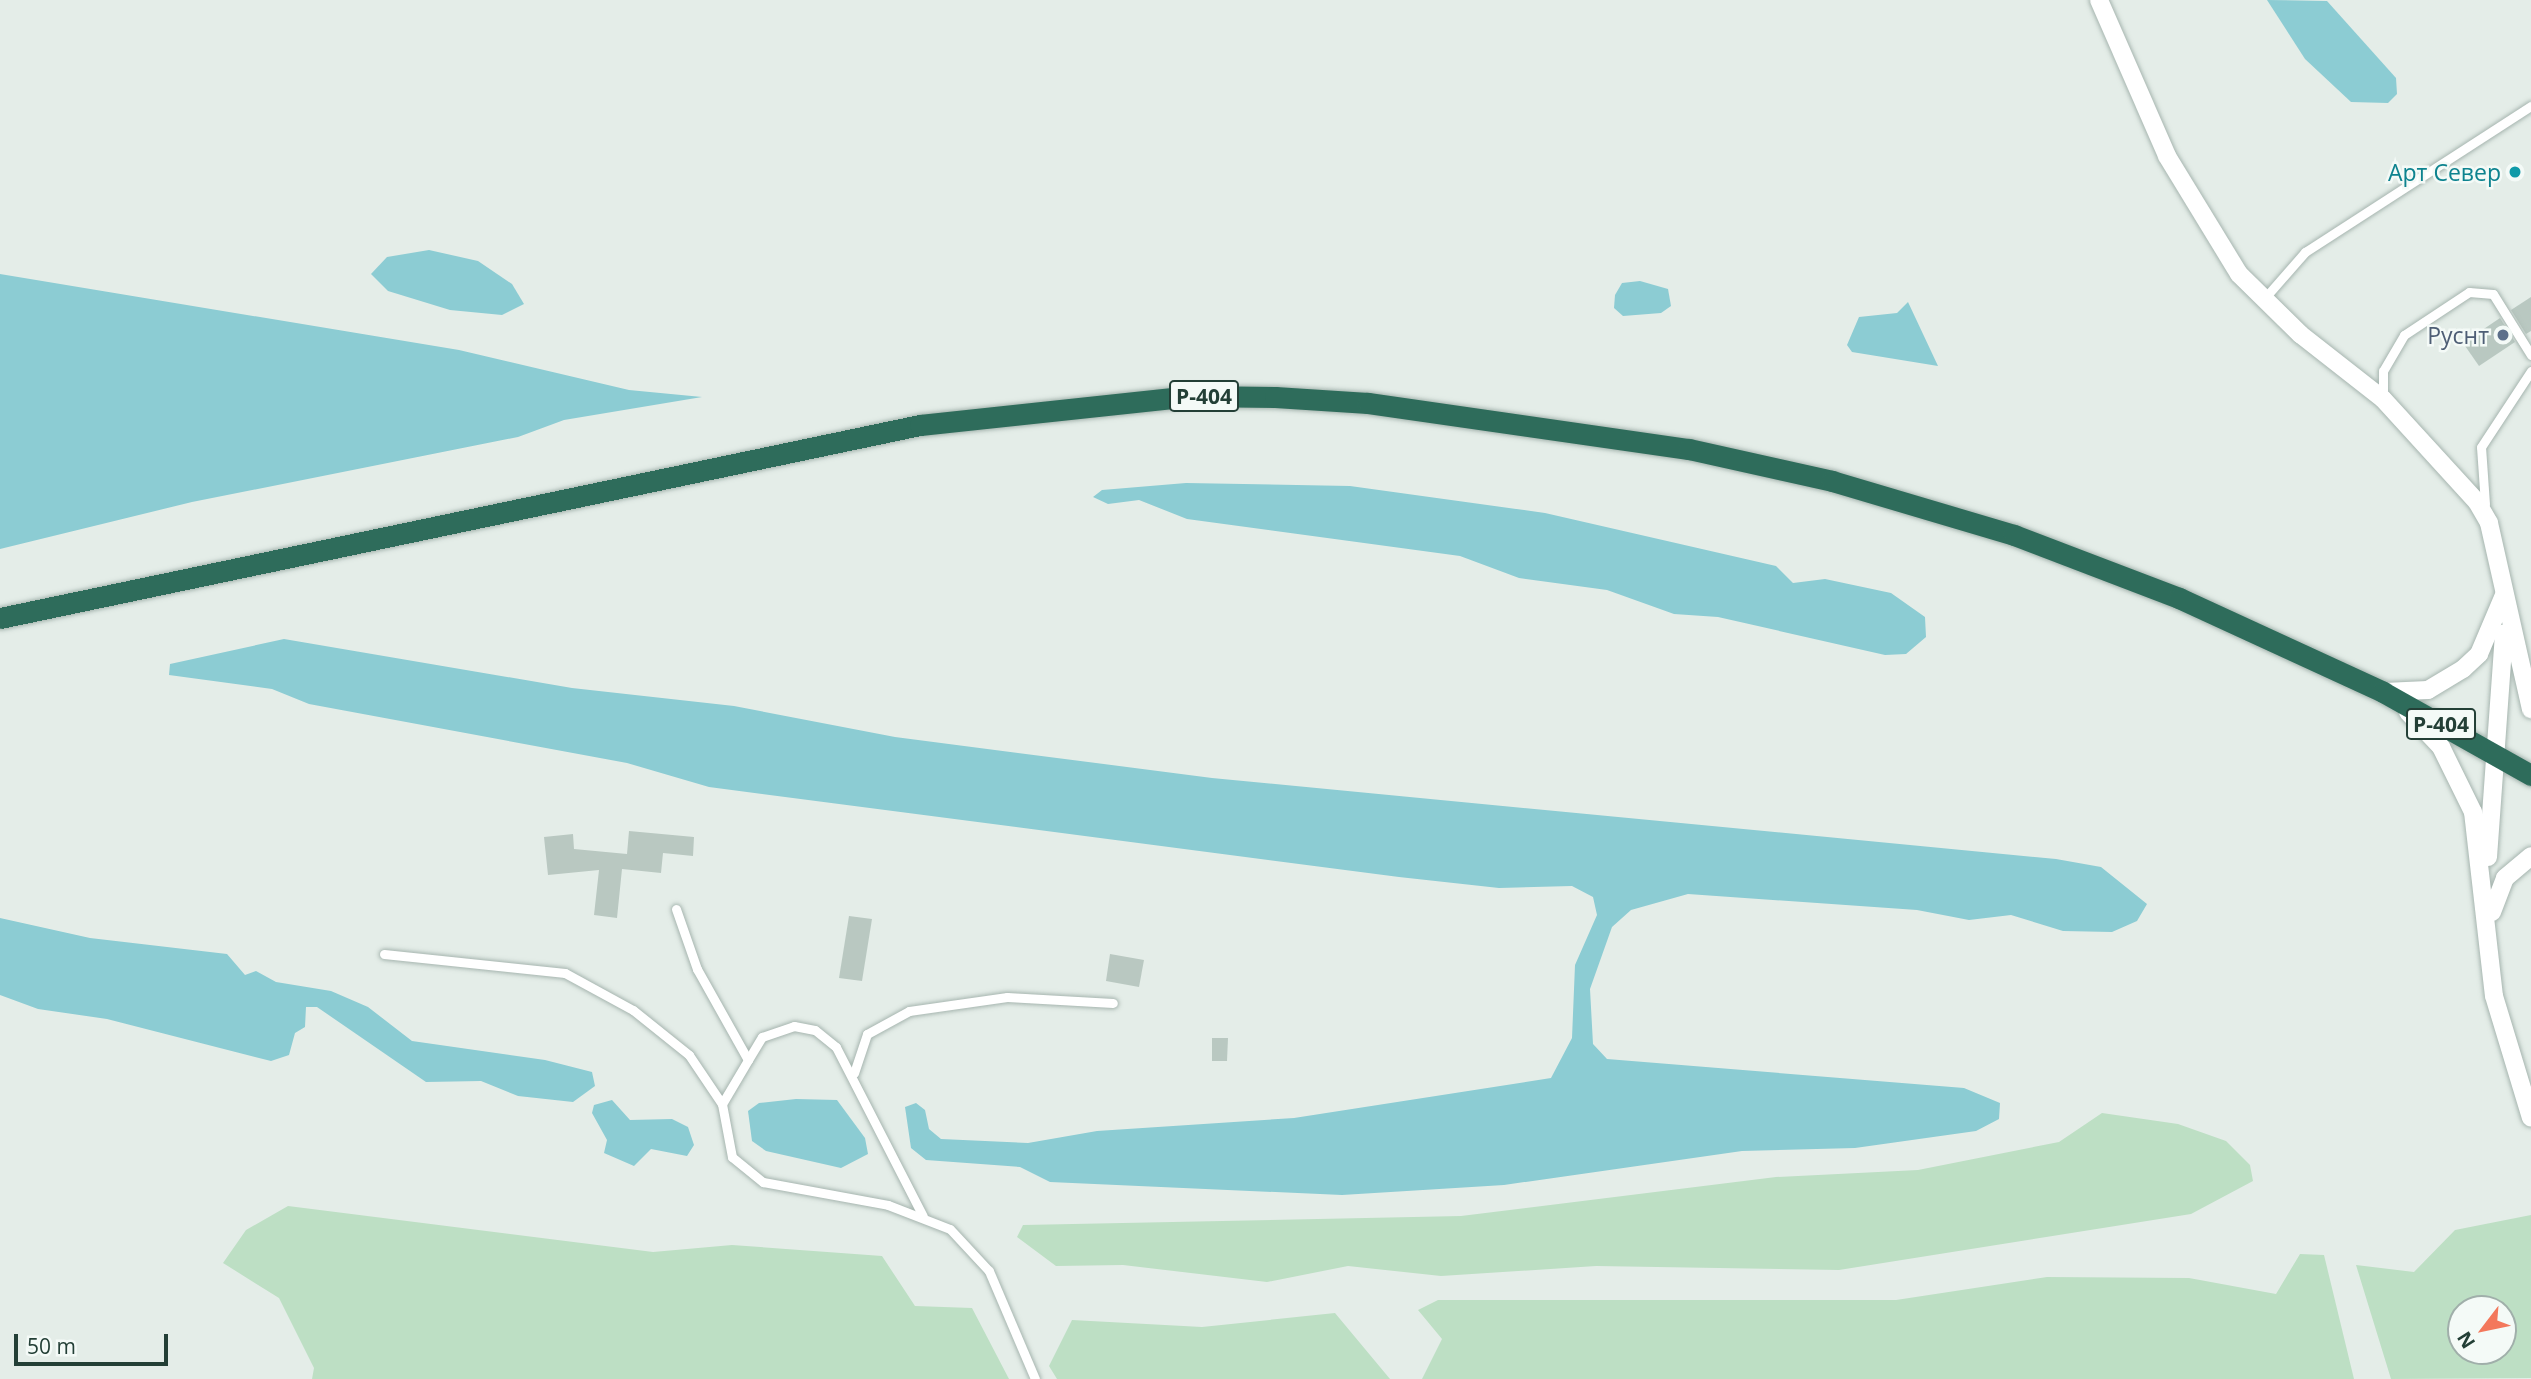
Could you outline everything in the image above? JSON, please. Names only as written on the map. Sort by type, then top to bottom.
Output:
[{"type":"highway","name":"Р-404","points":[[0,618],[920,425],[1180,397],[1275,397],[1550,427],[1832,481],[2014,535],[2179,598],[2383,692],[2531,775]]},
{"type":"street","points":[[2099,0],[2183,187],[2262,302],[2383,399],[2459,479],[2489,523],[2531,709]]},
{"type":"street","points":[[2383,692],[2428,690],[2463,669],[2485,644],[2505,592]]},
{"type":"street","points":[[2485,888],[2499,755],[2505,592]]},
{"type":"street","points":[[2383,692],[2428,731],[2456,772],[2478,830],[2485,888],[2487,943],[2503,1037],[2531,1118]]},
{"type":"street","points":[[2487,943],[2494,897],[2505,878],[2531,856]]},
{"type":"lane","points":[[2262,302],[2305,252],[2531,106]]},
{"type":"lane","points":[[2383,399],[2383,370],[2404,335],[2469,292],[2493,294],[2531,355]]},
{"type":"lane","points":[[2489,523],[2478,475],[2481,447],[2531,371]]},
{"type":"lane","points":[[676,909],[697,969],[748,1060]]},
{"type":"lane","points":[[384,954],[565,973],[633,1010],[689,1055],[722,1104],[732,1157],[763,1182],[923,1216],[969,1244],[989,1271],[1035,1379]]},
{"type":"lane","points":[[854,1073],[867,1034],[908,1011],[1007,997],[1113,1003]]},
{"type":"lane","points":[[722,1104],[762,1037],[794,1026],[815,1030],[854,1073],[923,1216]]},
{"type":"green space","points":[[2102,1113],[2178,1124],[2226,1141],[2250,1165],[2253,1181],[2191,1214],[1839,1270],[1596,1266],[1441,1276],[1348,1266],[1267,1282],[1123,1265],[1056,1266],[1017,1237],[1023,1225],[1461,1216],[1776,1177],[1918,1170],[2059,1142]]},
{"type":"green space","points":[[288,1206],[653,1252],[732,1245],[882,1256],[915,1306],[972,1308],[1009,1379],[312,1379],[314,1368],[279,1298],[223,1263],[246,1230]]},
{"type":"green space","points":[[2531,1215],[2531,1378],[2391,1379],[2356,1265],[2414,1272],[2455,1230]]},
{"type":"green space","points":[[2300,1254],[2324,1255],[2354,1379],[1422,1379],[1442,1339],[1418,1310],[1438,1300],[1896,1300],[2047,1277],[2189,1278],[2276,1294]]},
{"type":"green space","points":[[1335,1313],[1390,1379],[1057,1379],[1049,1366],[1072,1320],[1202,1327]]},
{"type":"water","points":[[2267,0],[2327,1],[2396,78],[2397,94],[2388,103],[2351,102],[2305,59]]},
{"type":"water","points":[[429,250],[478,261],[512,284],[524,304],[502,315],[450,310],[388,291],[371,274],[387,257]]},
{"type":"water","points":[[0,274],[459,350],[629,390],[702,397],[564,420],[518,437],[192,502],[0,549]]},
{"type":"water","points":[[1640,281],[1668,289],[1671,306],[1661,313],[1623,316],[1614,308],[1615,295],[1622,283]]},
{"type":"water","points":[[1908,302],[1938,366],[1852,352],[1847,345],[1859,317],[1897,313]]},
{"type":"water","points":[[1186,483],[1350,486],[1545,513],[1776,566],[1793,583],[1825,579],[1891,593],[1925,617],[1926,637],[1906,654],[1885,655],[1718,617],[1674,614],[1607,590],[1519,578],[1460,556],[1187,519],[1139,500],[1108,504],[1093,497],[1102,490]]},
{"type":"water","points":[[284,639],[572,688],[734,706],[895,737],[1212,778],[2056,859],[2101,867],[2147,904],[2137,921],[2112,932],[2063,931],[2011,915],[1969,920],[1917,910],[1688,894],[1631,910],[1612,927],[1590,989],[1593,1044],[1607,1059],[1964,1088],[2000,1103],[1999,1119],[1976,1131],[1855,1148],[1742,1151],[1504,1185],[1342,1195],[1050,1182],[1020,1167],[926,1160],[911,1148],[905,1107],[916,1103],[925,1110],[929,1129],[941,1139],[1028,1143],[1097,1131],[1294,1118],[1551,1078],[1572,1038],[1575,965],[1597,915],[1593,897],[1572,886],[1499,888],[1399,877],[709,787],[627,763],[309,704],[272,689],[169,675],[170,664]]},
{"type":"water","points":[[0,918],[90,938],[227,954],[245,975],[256,971],[276,982],[331,991],[368,1007],[412,1041],[545,1060],[592,1072],[595,1086],[573,1102],[518,1096],[481,1081],[426,1082],[317,1007],[306,1007],[305,1027],[295,1033],[289,1055],[271,1061],[107,1019],[38,1009],[0,995]]},
{"type":"water","points":[[796,1099],[837,1100],[865,1138],[868,1154],[841,1168],[766,1151],[752,1141],[748,1111],[759,1103]]},
{"type":"water","points":[[612,1100],[630,1120],[672,1119],[688,1127],[694,1145],[687,1156],[651,1149],[634,1166],[604,1153],[607,1140],[592,1113],[594,1105]]},
{"type":"building","points":[[2531,297],[2531,331],[2526,334],[2511,310]]},
{"type":"building","points":[[2500,318],[2515,342],[2479,366],[2463,343]]},
{"type":"building","points":[[629,831],[694,837],[693,856],[663,853],[661,873],[622,869],[617,918],[594,915],[599,870],[548,875],[544,837],[573,834],[574,849],[627,854]]},
{"type":"building","points":[[849,916],[872,919],[862,981],[839,978]]},
{"type":"building","points":[[1110,954],[1144,960],[1139,987],[1106,981]]},
{"type":"building","points":[[1212,1038],[1228,1038],[1227,1061],[1212,1061]]},
{"type":"place","name":"Арт Север","points":[[2515,172]]},
{"type":"place","name":"Руснт","points":[[2503,335]]}]
